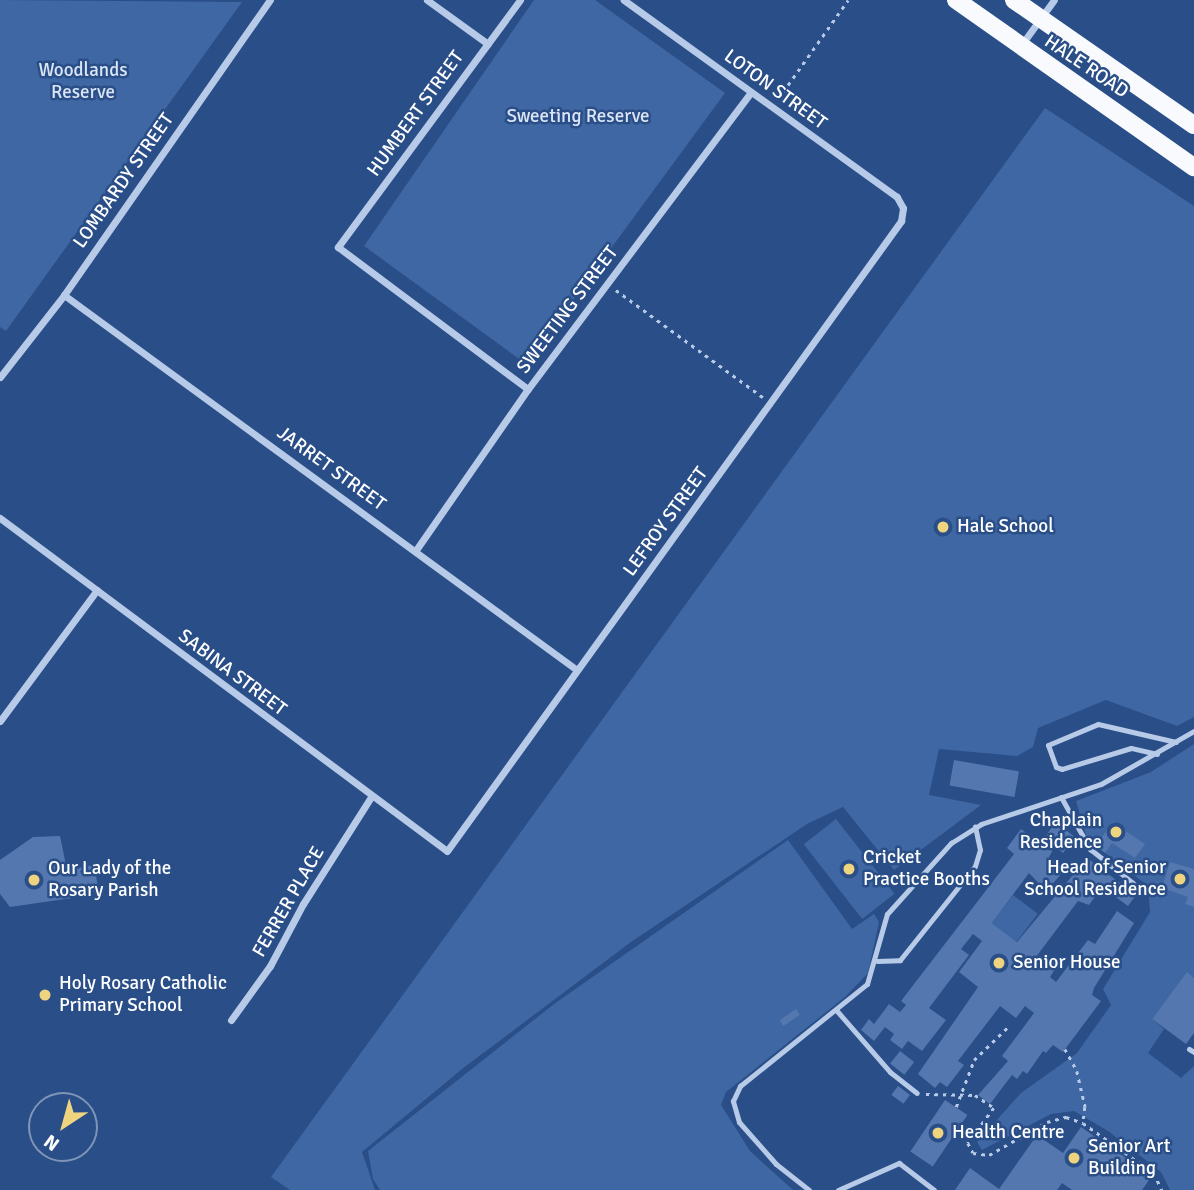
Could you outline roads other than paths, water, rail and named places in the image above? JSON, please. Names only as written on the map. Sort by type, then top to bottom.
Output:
[{"type":"main road","name":"HALE ROAD","points":[[956,0],[1020,48],[1194,167]]},
{"type":"main road","name":"HALE ROAD","points":[[1014,0],[1194,125]]},
{"type":"street","points":[[427,0],[488,44]]},
{"type":"street","name":"HUMBERT STREET","points":[[520,0],[338,247],[528,390]]},
{"type":"street","name":"LOTON STREET","points":[[624,0],[897,197],[903,208]]},
{"type":"street","points":[[1020,48],[1054,0]]},
{"type":"street","name":"LOMBARDY STREET","points":[[0,377],[64,295],[268,1]]},
{"type":"street","name":"SWEETING STREET","points":[[416,550],[528,390],[751,92]]},
{"type":"street","name":"LEFROY STREET","points":[[447,851],[773,403],[901,221],[903,208]]},
{"type":"street","name":"JARRET STREET","points":[[64,295],[577,670]]},
{"type":"street","name":"SABINA STREET","points":[[0,518],[447,851]]},
{"type":"street","points":[[0,721],[97,590]]},
{"type":"street","name":"FERRER PLACE","points":[[231,1020],[270,966],[303,904],[371,797]]},
{"type":"lane","points":[[1157,754],[1131,748],[1062,769],[1056,767],[1048,745],[1098,724],[1175,742]]},
{"type":"lane","points":[[810,1190],[768,1156],[740,1122],[733,1101],[740,1086],[837,1011],[867,984],[877,961],[887,914],[943,850],[975,827],[1101,784],[1157,754],[1194,730]]},
{"type":"lane","points":[[1061,797],[1085,843],[1133,883]]},
{"type":"lane","points":[[877,961],[900,960],[975,866],[979,850],[975,827]]},
{"type":"lane","points":[[837,1011],[890,1072],[917,1093]]},
{"type":"lane","points":[[838,1190],[899,1163],[934,1190]]},
{"type":"place","name":"Hale School","points":[[943,527]]},
{"type":"place","name":"Chaplain Residence","points":[[1116,832]]},
{"type":"place","name":"Cricket Practice Booths","points":[[849,869]]},
{"type":"place","name":"Head of Senior School Residence","points":[[1180,879]]},
{"type":"place","name":"Our Lady of the Rosary Parish","points":[[34,880]]},
{"type":"place","name":"Senior House","points":[[999,963]]},
{"type":"place","name":"Holy Rosary Catholic Primary School","points":[[45,995]]},
{"type":"place","name":"Health Centre","points":[[938,1133]]},
{"type":"place","name":"Senior Art Building","points":[[1074,1158]]},
{"type":"park label","name":"Woodlands Reserve","points":[[83,82]]},
{"type":"park label","name":"Sweeting Reserve","points":[[578,117]]}]
